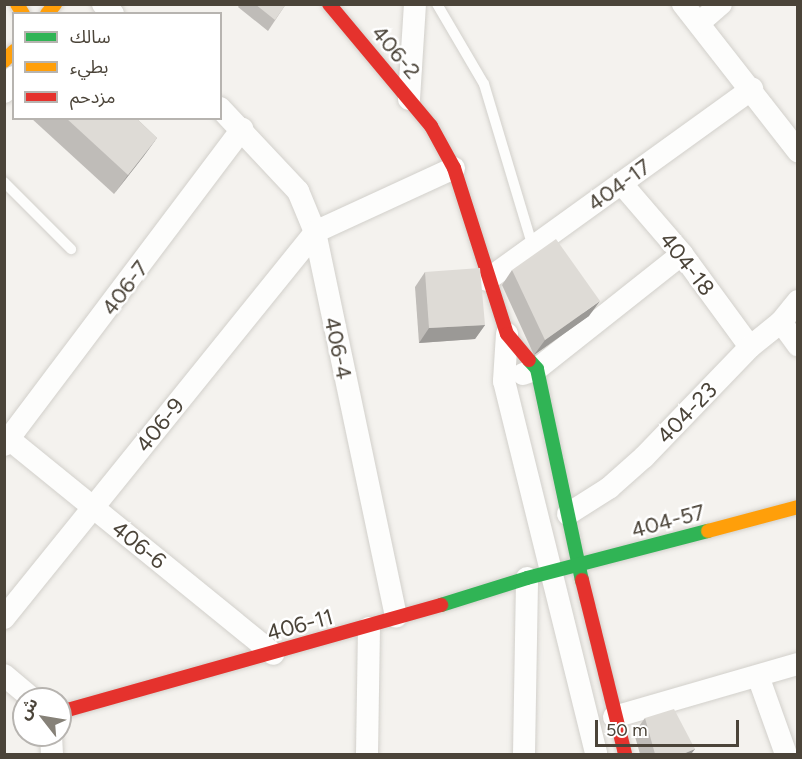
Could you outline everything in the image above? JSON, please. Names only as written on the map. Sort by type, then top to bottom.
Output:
[{"type":"street","name":"406-2","points":[[328,4],[431,126],[454,168],[487,280],[507,334]]},
{"type":"street","points":[[409,99],[415,4]]},
{"type":"street","points":[[683,4],[752,89],[798,151]]},
{"type":"street","points":[[699,24],[721,4]]},
{"type":"street","name":"404-17","points":[[487,280],[752,89]]},
{"type":"street","name":"406-4","points":[[222,110],[298,191],[315,232],[396,617]]},
{"type":"street","name":"406-7","points":[[6,440],[242,129]]},
{"type":"street","points":[[315,232],[454,168]]},
{"type":"street","name":"404-18","points":[[621,183],[682,254],[750,347]]},
{"type":"street","name":"406-9","points":[[4,618],[315,232]]},
{"type":"street","points":[[504,381],[537,369],[682,254]]},
{"type":"street","name":"404-23","points":[[568,514],[609,488],[644,457],[750,347],[782,322],[798,301]]},
{"type":"street","points":[[782,322],[798,345]]},
{"type":"street","points":[[507,334],[537,369],[579,567],[614,717],[625,754]]},
{"type":"street","points":[[507,334],[504,381],[538,576],[596,754]]},
{"type":"street","name":"406-6","points":[[6,440],[93,507],[273,654]]},
{"type":"street","name":"404-57","points":[[538,576],[579,567],[798,507]]},
{"type":"street","points":[[524,754],[538,576]]},
{"type":"street","name":"406-11","points":[[72,709],[369,628],[396,617],[538,576]]},
{"type":"street","points":[[367,754],[369,628]]},
{"type":"street","points":[[614,717],[798,664]]},
{"type":"street","points":[[4,675],[18,687]]},
{"type":"street","points":[[758,676],[786,754]]},
{"type":"lane","points":[[437,4],[484,84],[533,247]]},
{"type":"lane","points":[[4,182],[71,249]]},
{"type":"building","points":[[255,4],[286,4],[275,20]]},
{"type":"building","points":[[68,120],[138,120],[157,138],[128,175]]},
{"type":"building","points":[[556,239],[600,301],[545,340],[512,270]]},
{"type":"building","points":[[480,268],[485,325],[429,328],[425,272]]},
{"type":"building","points":[[674,709],[695,749],[683,754],[655,754],[645,718]]},
{"type":"traffic: fast","points":[[529,360],[537,369],[582,580]]},
{"type":"traffic: fast","points":[[441,605],[527,578],[708,531]]},
{"type":"traffic: slow","points":[[17,4],[22,12]]},
{"type":"traffic: slow","points":[[49,12],[55,4]]},
{"type":"traffic: slow","points":[[4,61],[12,53]]},
{"type":"traffic: slow","points":[[708,531],[798,507]]},
{"type":"traffic: jam","points":[[329,4],[431,126],[454,168],[507,334],[529,360]]},
{"type":"traffic: jam","points":[[582,580],[625,754]]},
{"type":"traffic: jam","points":[[72,709],[441,605]]}]
